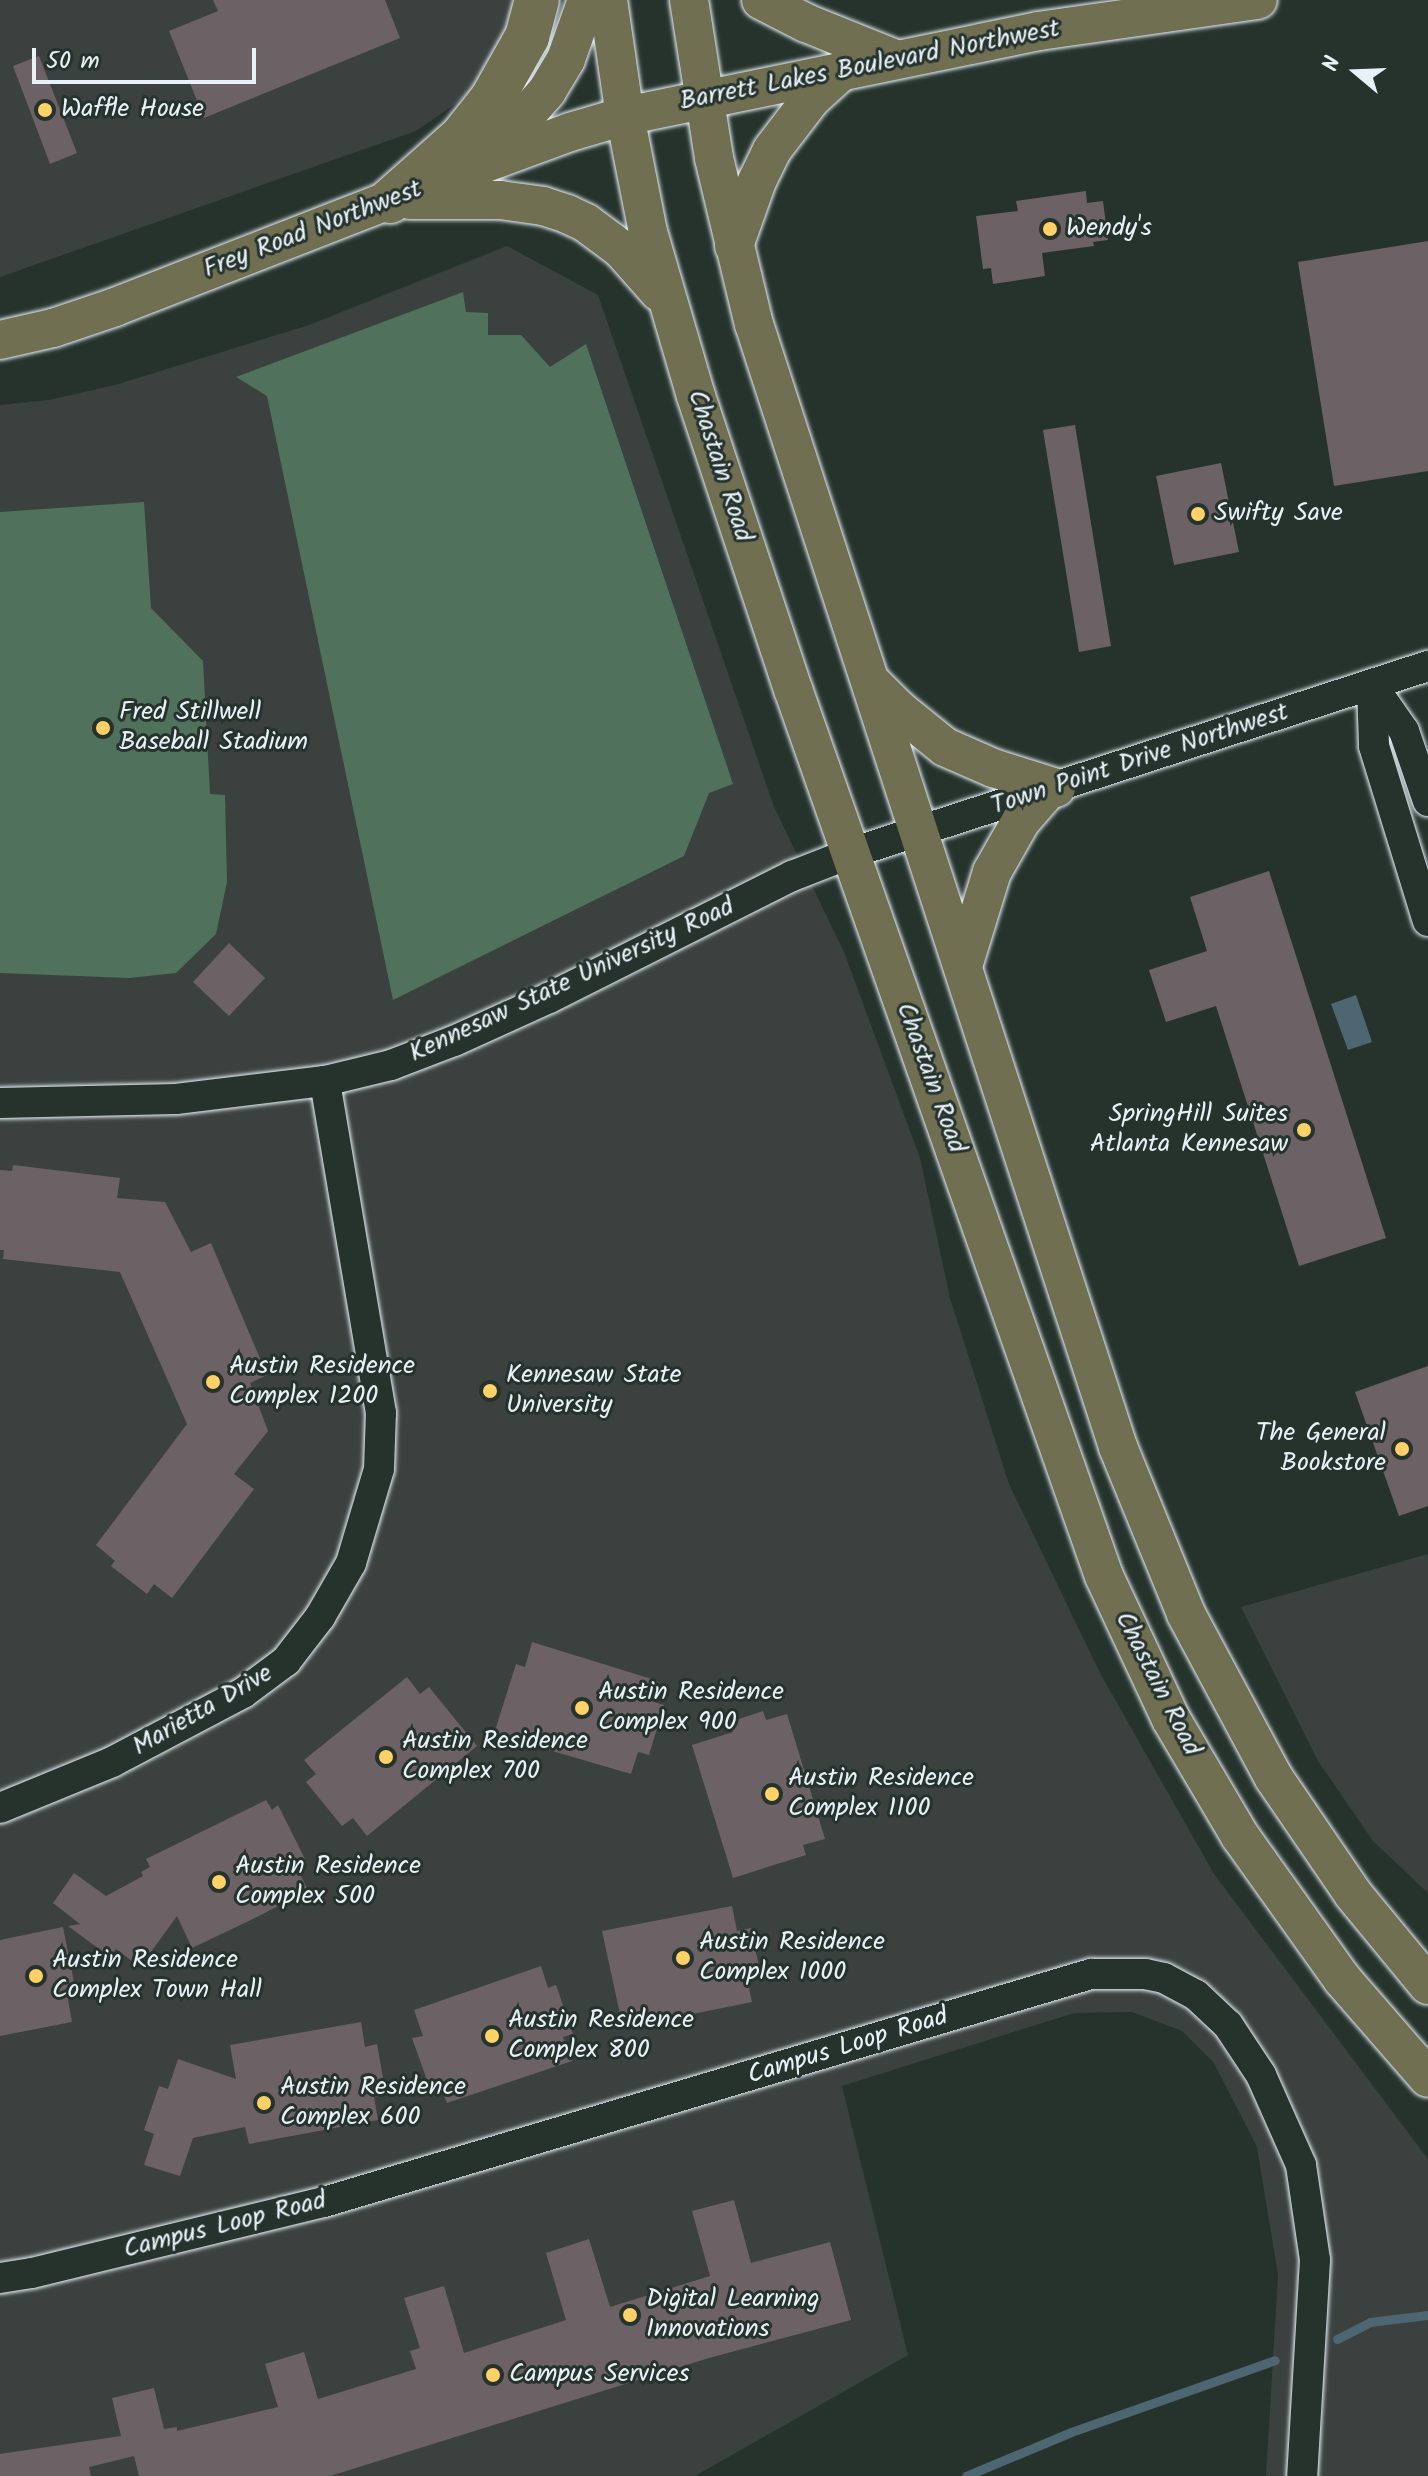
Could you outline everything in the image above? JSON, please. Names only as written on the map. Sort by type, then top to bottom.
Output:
[{"type":"highway","points":[[390,201],[462,137],[492,99],[527,37],[537,0]]},
{"type":"main road","points":[[456,174],[519,123],[547,91],[566,59],[587,0]]},
{"type":"main road","name":"Chastain Road","points":[[608,0],[625,116],[648,232],[667,302],[760,592],[1067,1478],[1104,1576],[1146,1670],[1199,1768],[1283,1901],[1342,1979],[1428,2078]]},
{"type":"main road","points":[[689,0],[702,99],[734,246],[768,370],[918,832],[964,963],[1118,1447],[1186,1614],[1274,1778],[1353,1894],[1428,1985]]},
{"type":"main road","points":[[761,0],[806,23],[895,59]]},
{"type":"main road","name":"Barrett Lakes Boulevard Northwest","points":[[625,116],[844,69],[1118,18],[1258,0]]},
{"type":"main road","points":[[734,246],[757,181],[772,150],[811,99],[844,69]]},
{"type":"main road","name":"Frey Road Northwest","points":[[0,340],[53,328],[115,307],[456,174],[570,132],[625,116]]},
{"type":"main road","points":[[390,201],[500,200],[543,206],[567,214],[586,223],[621,249],[667,302]]},
{"type":"main road","points":[[871,682],[898,709],[945,747],[1051,789],[1021,821],[992,872],[964,963]]},
{"type":"street","name":"Town Point Drive Northwest","points":[[851,853],[1428,666]]},
{"type":"street","points":[[1372,685],[1404,731],[1428,801]]},
{"type":"street","points":[[1372,685],[1374,746],[1428,921]]},
{"type":"street","name":"Kennesaw State University Road","points":[[0,1103],[176,1099],[325,1081],[391,1065],[454,1041],[792,876],[851,853]]},
{"type":"street","name":"Marietta Drive","points":[[0,1808],[112,1762],[243,1693],[286,1661],[320,1617],[351,1563],[379,1469],[381,1413],[325,1081]]},
{"type":"street","name":"Campus Loop Road","points":[[0,2278],[32,2273],[324,2202],[1091,1974],[1145,1974],[1164,1978],[1196,1995],[1228,2025],[1261,2075],[1301,2165],[1315,2260],[1302,2476]]},
{"type":"shaded area","points":[[0,0],[512,0],[512,16],[488,81],[416,131],[0,277]]},
{"type":"shaded area","name":"Kennesaw State University","points":[[507,246],[598,295],[774,807],[844,952],[920,1158],[950,1298],[1009,1484],[1100,1673],[1214,1874],[1428,2159],[1428,2476],[1266,2476],[1278,2275],[1257,2147],[1214,2063],[1182,2031],[1132,2012],[1074,2013],[842,2086],[908,2355],[695,2476],[0,2476],[0,405],[49,400],[115,385],[309,325]]},
{"type":"shaded area","points":[[1428,1554],[1428,1893],[1373,1841],[1318,1761],[1241,1607]]},
{"type":"green space","points":[[463,292],[466,312],[488,313],[488,335],[521,335],[550,367],[586,344],[733,784],[709,793],[684,856],[393,1000],[267,396],[236,377]]},
{"type":"green space","name":"Fred Stillwell Baseball Stadium","points":[[144,502],[151,608],[203,661],[210,794],[225,795],[227,882],[216,934],[176,973],[129,978],[0,973],[0,512]]},
{"type":"water","points":[[1356,995],[1372,1042],[1348,1050],[1331,1004]]},
{"type":"building","points":[[213,0],[385,0],[400,38],[204,118],[169,31],[218,11]]},
{"type":"building","name":"Waffle House","points":[[39,56],[77,153],[50,164],[13,66]]},
{"type":"building","name":"Wendy's","points":[[1086,191],[1087,203],[1103,201],[1108,240],[1093,242],[1094,246],[1042,253],[1045,276],[993,284],[991,268],[983,269],[976,216],[1018,211],[1016,201]]},
{"type":"building","points":[[1428,241],[1428,471],[1334,486],[1298,262]]},
{"type":"building","points":[[1075,425],[1111,646],[1079,652],[1043,430]]},
{"type":"building","name":"Swifty Save","points":[[1221,463],[1239,552],[1174,565],[1156,476]]},
{"type":"building","name":"SpringHill Suites Atlanta Kennesaw","points":[[1269,871],[1386,1238],[1299,1266],[1216,1006],[1166,1022],[1149,970],[1207,951],[1190,897]]},
{"type":"building","points":[[229,943],[265,978],[229,1016],[193,982]]},
{"type":"building","name":"Austin Residence Complex 1200","points":[[13,1165],[120,1178],[117,1198],[165,1202],[191,1252],[211,1243],[267,1375],[250,1383],[268,1431],[234,1474],[254,1489],[172,1598],[154,1584],[147,1594],[111,1566],[115,1561],[96,1545],[187,1424],[120,1272],[3,1259],[4,1250],[0,1250],[0,1170],[12,1171]]},
{"type":"building","name":"The General Bookstore","points":[[1428,1366],[1428,1506],[1399,1516],[1355,1392]]},
{"type":"building","name":"Austin Residence Complex 900","points":[[532,1642],[658,1681],[651,1701],[664,1705],[649,1755],[638,1752],[631,1774],[494,1734],[516,1664],[525,1667]]},
{"type":"building","name":"Austin Residence Complex 700","points":[[407,1677],[420,1694],[429,1687],[477,1746],[367,1836],[353,1818],[342,1826],[306,1782],[316,1774],[304,1760]]},
{"type":"building","name":"Austin Residence Complex 1100","points":[[763,1711],[766,1720],[787,1714],[825,1839],[803,1845],[806,1855],[733,1878],[692,1745],[733,1732],[730,1722]]},
{"type":"building","name":"Austin Residence Complex 500","points":[[266,1800],[272,1810],[278,1805],[307,1863],[297,1868],[308,1890],[259,1916],[192,1948],[177,1916],[140,1967],[116,1949],[110,1957],[68,1926],[80,1924],[53,1903],[74,1873],[106,1896],[143,1876],[141,1872],[150,1867],[146,1859]]},
{"type":"building","name":"Austin Residence Complex 1000","points":[[732,1906],[737,1931],[751,1928],[761,1976],[747,1979],[752,2002],[623,2028],[602,1931]]},
{"type":"building","name":"Austin Residence Complex Town Hall","points":[[63,1927],[76,1992],[67,1994],[72,2022],[0,2036],[0,1940]]},
{"type":"building","name":"Austin Residence Complex 800","points":[[541,1966],[548,1988],[556,1985],[573,2034],[563,2037],[572,2061],[447,2103],[439,2082],[429,2086],[412,2038],[423,2036],[414,2010]]},
{"type":"building","name":"Austin Residence Complex 600","points":[[361,2022],[365,2047],[377,2044],[386,2095],[374,2097],[378,2120],[249,2144],[245,2127],[193,2138],[180,2176],[144,2165],[154,2134],[144,2130],[159,2086],[168,2089],[178,2059],[236,2079],[230,2045]]},
{"type":"building","points":[[734,2200],[751,2263],[830,2242],[851,2320],[709,2358],[330,2476],[139,2476],[134,2456],[89,2467],[91,2476],[0,2476],[0,2454],[121,2436],[112,2398],[154,2388],[164,2429],[177,2427],[177,2431],[278,2407],[265,2364],[304,2352],[318,2399],[416,2369],[410,2351],[420,2348],[404,2298],[444,2286],[464,2353],[566,2320],[546,2253],[589,2239],[610,2307],[710,2276],[692,2211]]},
{"type":"waterway","points":[[1337,2339],[1370,2322],[1428,2315]]},
{"type":"waterway","points":[[966,2476],[1071,2432],[1275,2360]]},
{"type":"place","name":"Waffle House","points":[[45,110]]},
{"type":"place","name":"Wendy's","points":[[1050,229]]},
{"type":"place","name":"Swifty Save","points":[[1198,514]]},
{"type":"place","name":"Fred Stillwell Baseball Stadium","points":[[103,728]]},
{"type":"place","name":"SpringHill Suites Atlanta Kennesaw","points":[[1304,1130]]},
{"type":"place","name":"Austin Residence Complex 1200","points":[[213,1382]]},
{"type":"place","name":"Kennesaw State University","points":[[490,1391]]},
{"type":"place","name":"The General Bookstore","points":[[1402,1449]]},
{"type":"place","name":"Austin Residence Complex 900","points":[[582,1708]]},
{"type":"place","name":"Austin Residence Complex 700","points":[[386,1757]]},
{"type":"place","name":"Austin Residence Complex 1100","points":[[772,1794]]},
{"type":"place","name":"Austin Residence Complex 500","points":[[219,1882]]},
{"type":"place","name":"Austin Residence Complex 1000","points":[[683,1958]]},
{"type":"place","name":"Austin Residence Complex Town Hall","points":[[36,1976]]},
{"type":"place","name":"Austin Residence Complex 800","points":[[492,2036]]},
{"type":"place","name":"Austin Residence Complex 600","points":[[264,2103]]},
{"type":"place","name":"Digital Learning Innovations","points":[[630,2315]]},
{"type":"place","name":"Campus Services","points":[[493,2375]]}]
